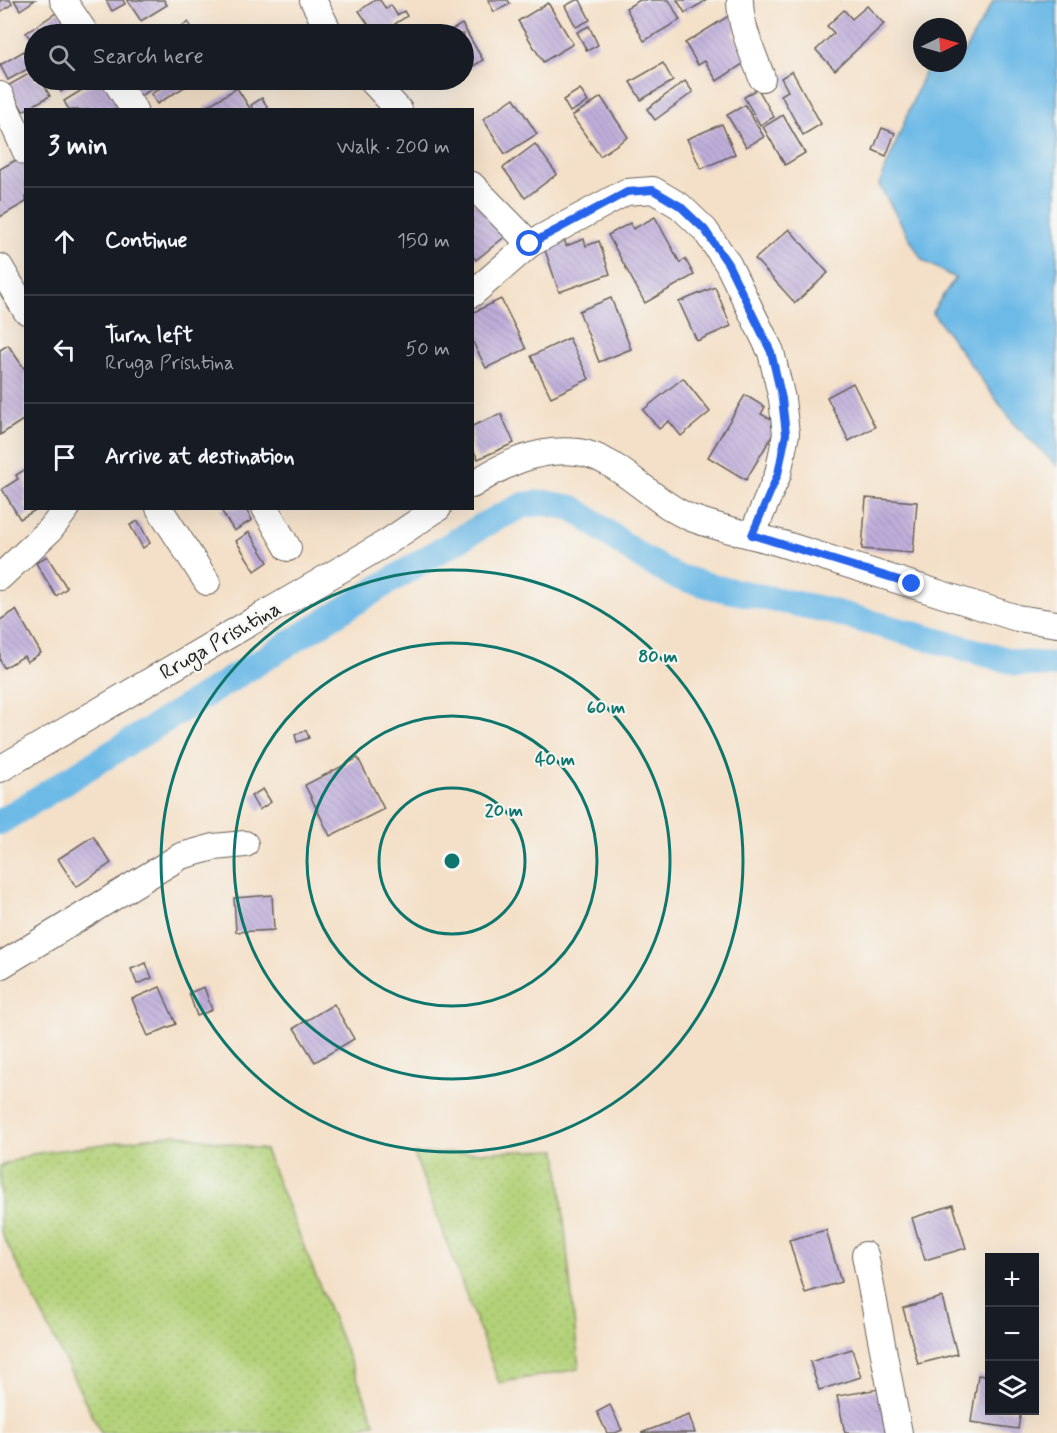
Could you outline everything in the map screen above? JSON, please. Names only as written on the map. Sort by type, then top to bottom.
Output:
[{"type":"street","points":[[63,0],[79,24]]},
{"type":"street","points":[[313,0],[324,24]]},
{"type":"street","points":[[740,0],[743,28],[762,78]]},
{"type":"street","points":[[121,90],[133,108]]},
{"type":"street","points":[[380,90],[397,108]]},
{"type":"street","points":[[0,95],[24,148]]},
{"type":"street","points":[[474,187],[530,244]]},
{"type":"street","points":[[474,292],[530,244],[627,192],[653,190],[680,206],[705,230],[728,264],[771,352],[782,399],[786,434],[778,474],[752,535]]},
{"type":"street","points":[[0,267],[24,308]]},
{"type":"street","points":[[474,484],[494,471],[524,458],[551,452],[580,452],[612,465],[667,506],[691,518],[1017,618],[1057,624]]},
{"type":"street","points":[[0,577],[50,530],[65,510]]},
{"type":"street","points":[[160,510],[207,582]]},
{"type":"street","points":[[267,510],[288,548]]},
{"type":"street","name":"Rruga Prishtina","points":[[0,769],[386,543],[435,510]]},
{"type":"street","points":[[0,966],[181,856],[214,847],[245,844]]},
{"type":"street","points":[[865,1255],[899,1433]]},
{"type":"green space","points":[[176,1134],[265,1150],[375,1423],[342,1433],[101,1433],[0,1230],[0,1166],[32,1154]]},
{"type":"green space","points":[[557,1150],[579,1369],[499,1383],[414,1154]]},
{"type":"water","points":[[994,0],[1057,0],[1057,466],[1015,425],[932,312],[955,278],[922,260],[879,185],[924,72],[967,72],[967,47]]},
{"type":"building","points":[[0,0],[10,0],[12,4],[0,12]]},
{"type":"building","points":[[14,0],[35,0],[20,10]]},
{"type":"building","points":[[106,0],[123,0],[125,4],[112,11]]},
{"type":"building","points":[[127,0],[164,0],[167,5],[141,21]]},
{"type":"building","points":[[375,0],[380,0],[386,9],[391,5],[397,15],[404,11],[407,16],[395,24],[368,24],[359,11]]},
{"type":"building","points":[[488,0],[508,0],[510,4],[494,12]]},
{"type":"building","points":[[580,0],[590,20],[576,27],[565,6]]},
{"type":"building","points":[[640,0],[669,0],[680,20],[644,41],[626,8]]},
{"type":"building","points":[[677,0],[707,0],[685,13]]},
{"type":"building","points":[[548,3],[573,44],[543,62],[518,21]]},
{"type":"building","points":[[867,6],[884,24],[835,70],[816,50],[834,33],[827,26],[844,10],[852,19]]},
{"type":"building","points":[[59,11],[68,24],[40,24]]},
{"type":"building","points":[[730,15],[738,29],[732,33],[749,60],[717,81],[705,61],[698,65],[685,43]]},
{"type":"building","points":[[589,26],[598,45],[587,51],[577,32]]},
{"type":"building","points":[[474,45],[483,60],[474,66]]},
{"type":"building","points":[[24,51],[24,71],[8,80],[0,65]]},
{"type":"building","points":[[663,63],[673,81],[641,100],[630,82]]},
{"type":"building","points":[[792,71],[821,124],[803,135],[781,95],[788,91],[781,78]]},
{"type":"building","points":[[24,77],[24,90],[47,90],[50,96],[28,108],[24,108],[23,111],[9,85]]},
{"type":"building","points":[[685,81],[693,92],[655,120],[647,109]]},
{"type":"building","points":[[580,89],[588,102],[570,112],[563,100]]},
{"type":"building","points":[[758,89],[774,117],[760,125],[744,97]]},
{"type":"building","points":[[82,90],[111,90],[121,108],[68,108],[64,101]]},
{"type":"building","points":[[134,90],[151,90],[139,97]]},
{"type":"building","points":[[157,90],[180,90],[157,104],[151,94]]},
{"type":"building","points":[[234,90],[238,90],[250,108],[204,108]]},
{"type":"building","points":[[601,97],[628,137],[600,156],[572,116]]},
{"type":"building","points":[[262,98],[268,108],[252,108],[251,105]]},
{"type":"building","points":[[514,98],[537,134],[505,154],[483,119]]},
{"type":"building","points":[[745,105],[764,137],[746,147],[727,115]]},
{"type":"building","points":[[783,115],[805,153],[785,165],[763,127]]},
{"type":"building","points":[[722,124],[735,154],[701,169],[687,139]]},
{"type":"building","points":[[882,128],[895,133],[886,156],[873,150]]},
{"type":"building","points":[[535,144],[557,174],[525,198],[503,168]]},
{"type":"building","points":[[23,156],[24,158],[24,203],[0,217],[0,169]]},
{"type":"building","points":[[474,202],[507,235],[476,260],[474,258]]},
{"type":"building","points":[[655,217],[680,263],[685,259],[694,275],[645,303],[608,235],[630,223],[633,229]]},
{"type":"building","points":[[789,229],[828,273],[795,303],[755,259]]},
{"type":"building","points":[[564,237],[566,246],[584,239],[586,246],[599,241],[610,274],[559,292],[543,244]]},
{"type":"building","points":[[715,287],[731,326],[697,341],[679,302]]},
{"type":"building","points":[[611,298],[631,349],[599,362],[579,311]]},
{"type":"building","points":[[501,299],[526,349],[486,368],[474,344],[474,312]]},
{"type":"building","points":[[569,338],[589,379],[551,397],[531,356]]},
{"type":"building","points":[[8,345],[24,368],[24,419],[0,435],[0,350]]},
{"type":"building","points":[[683,378],[710,412],[681,436],[669,421],[659,429],[643,410]]},
{"type":"building","points":[[853,383],[875,427],[849,441],[827,397]]},
{"type":"building","points":[[745,395],[765,407],[761,414],[779,424],[746,480],[708,457]]},
{"type":"building","points":[[501,414],[514,443],[478,459],[474,452],[474,425]]},
{"type":"building","points":[[24,470],[24,510],[36,510],[20,519],[2,489],[18,479],[16,475]]},
{"type":"building","points":[[866,498],[917,502],[913,553],[862,549]]},
{"type":"building","points":[[221,510],[246,510],[252,520],[234,531]]},
{"type":"building","points":[[138,521],[150,543],[143,548],[130,525]]},
{"type":"building","points":[[249,532],[268,562],[255,571],[236,541]]},
{"type":"building","points":[[47,556],[67,588],[56,596],[36,563]]},
{"type":"building","points":[[16,610],[41,653],[27,662],[24,656],[4,668],[0,660],[0,620]]},
{"type":"building","points":[[306,730],[309,738],[297,742],[295,735]]},
{"type":"building","points":[[358,758],[384,809],[330,836],[305,785]]},
{"type":"building","points":[[263,789],[271,802],[259,810],[251,796]]},
{"type":"building","points":[[93,836],[111,863],[76,887],[58,859]]},
{"type":"building","points":[[272,895],[274,930],[236,932],[234,898]]},
{"type":"building","points":[[146,963],[152,978],[137,984],[131,969]]},
{"type":"building","points":[[160,987],[176,1024],[148,1036],[132,999]]},
{"type":"building","points":[[204,987],[212,1010],[197,1016],[189,993]]},
{"type":"building","points":[[334,1004],[354,1039],[315,1062],[294,1028]]},
{"type":"building","points":[[953,1205],[966,1248],[925,1260],[912,1218]]},
{"type":"building","points":[[826,1230],[841,1282],[805,1293],[789,1240]]},
{"type":"building","points":[[942,1297],[957,1354],[918,1364],[903,1308]]},
{"type":"building","points":[[852,1349],[861,1377],[819,1390],[810,1362]]},
{"type":"building","points":[[978,1375],[985,1376],[985,1415],[1020,1415],[1018,1429],[971,1422]]},
{"type":"building","points":[[885,1388],[889,1433],[845,1433],[837,1396]]},
{"type":"building","points":[[610,1405],[622,1430],[615,1433],[607,1433],[597,1412]]},
{"type":"building","points":[[689,1415],[695,1433],[641,1433]]},
{"type":"waterway","points":[[0,822],[424,560],[489,522],[524,505],[545,503],[573,508],[644,559],[675,576],[718,588],[822,609],[1018,663],[1057,665]]},
{"type":"route","points":[[530,244],[627,192],[653,190],[680,206],[705,230],[728,264],[771,352],[782,399],[786,434],[778,474],[752,535],[912,584]]}]
